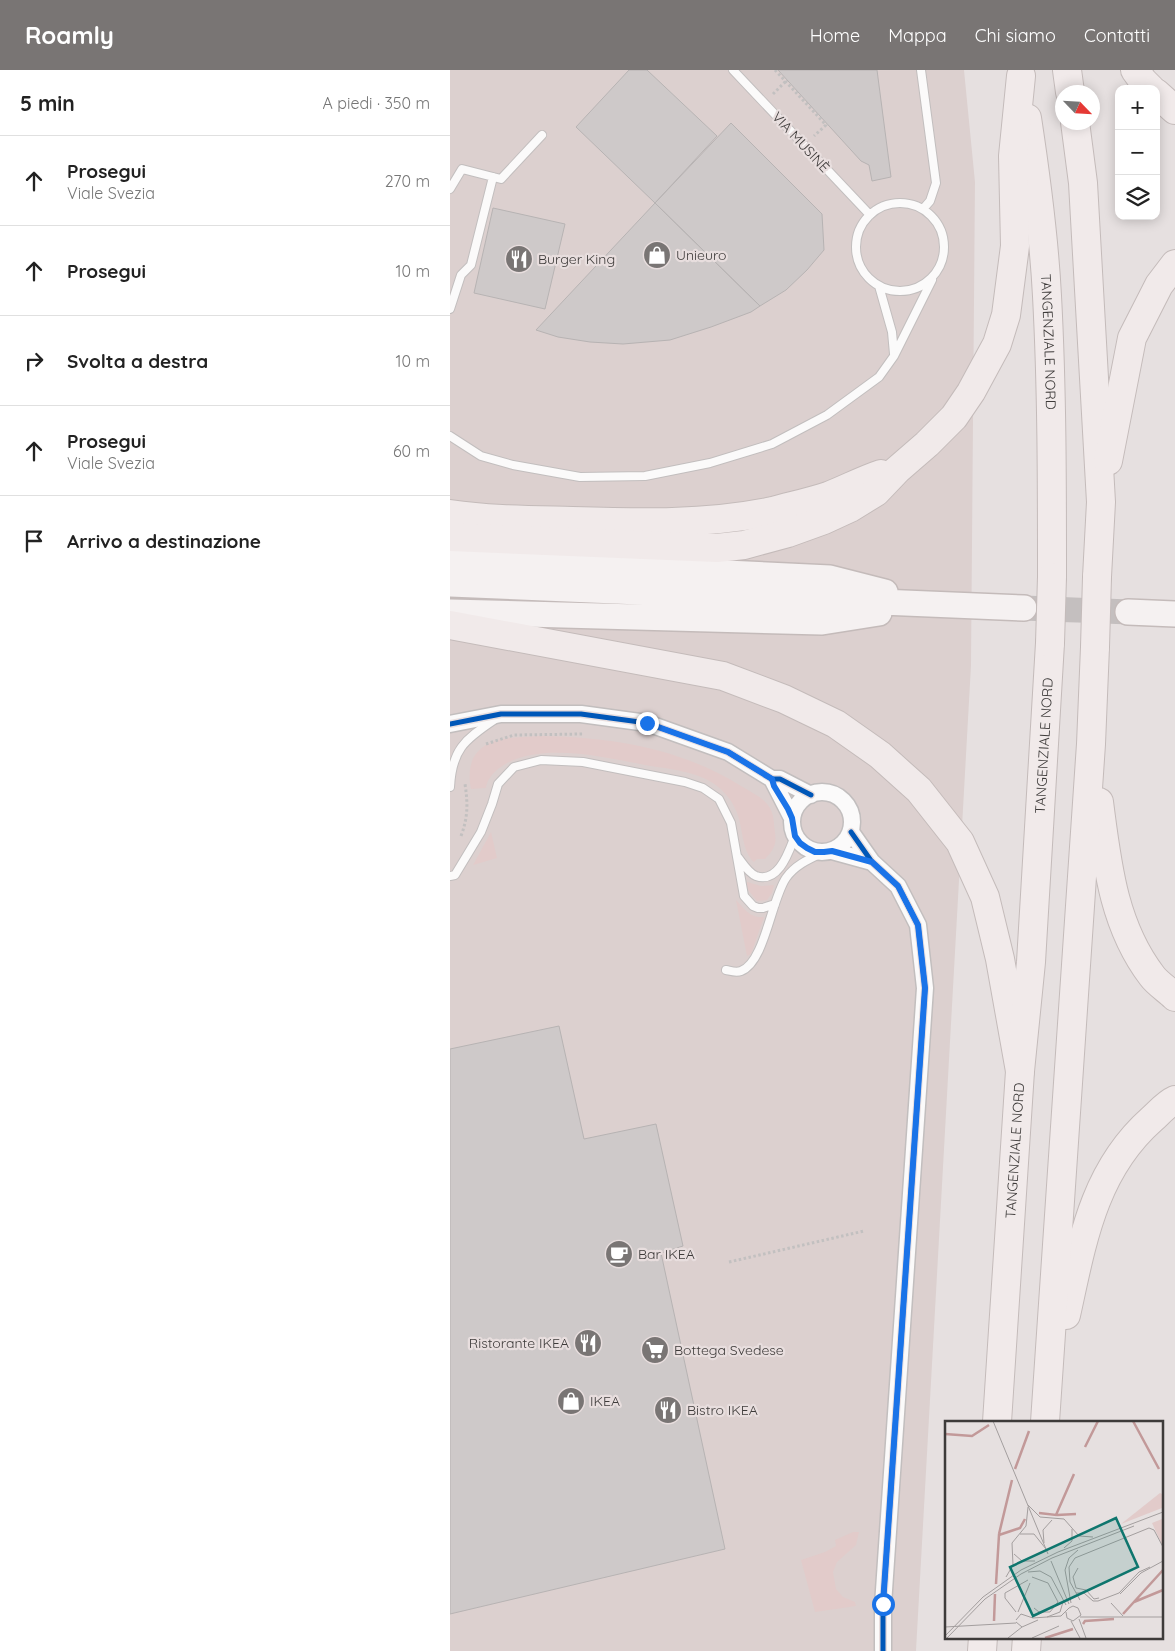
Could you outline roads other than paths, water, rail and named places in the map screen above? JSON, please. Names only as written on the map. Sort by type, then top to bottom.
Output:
[{"type":"highway","points":[[1067,70],[1069,85]]},
{"type":"highway","points":[[1135,70],[1147,85]]},
{"type":"highway","points":[[450,537],[708,548],[744,545],[788,534],[824,520],[850,508],[876,492],[954,417],[980,376],[997,344],[1006,316],[1014,246],[1013,156],[1020,73]]},
{"type":"highway","name":"TANGENZIALE NORD","points":[[997,1421],[1020,1071],[1031,962],[1050,643],[1052,577],[1052,467],[1047,294],[1034,165],[1020,73]]},
{"type":"highway","points":[[1160,97],[1175,110]]},
{"type":"highway","points":[[1046,1416],[1090,744],[1101,502],[1083,183],[1076,130]]},
{"type":"highway","points":[[1101,502],[1132,338],[1159,285],[1175,264]]},
{"type":"highway","points":[[450,514],[506,519],[598,522],[665,523],[714,520],[800,504],[829,495],[863,480],[897,470]]},
{"type":"highway","points":[[450,626],[723,676],[784,699],[836,724],[880,756],[919,790],[960,842],[981,888],[985,897],[1000,958],[1020,1071]]},
{"type":"highway","points":[[1090,744],[1110,881],[1130,942],[1153,977],[1175,997]]},
{"type":"highway","points":[[1046,1416],[1084,1233],[1105,1177],[1139,1130],[1175,1100]]},
{"type":"highway","points":[[982,1651],[983,1638]]},
{"type":"highway","points":[[1026,1651],[1027,1638]]},
{"type":"main road","points":[[450,560],[830,578],[934,605]]},
{"type":"main road","points":[[450,584],[1024,608]]},
{"type":"main road","points":[[450,612],[822,622],[934,605]]},
{"type":"main road","points":[[1128,612],[1175,614]]},
{"type":"street","points":[[450,724],[501,714],[581,714],[647,723],[728,752],[772,779],[792,818],[795,836],[807,848],[872,862]]},
{"type":"street","points":[[772,779],[780,779],[811,795]]},
{"type":"street","points":[[792,818],[799,803],[817,793],[828,793],[837,796],[845,803],[850,812],[851,832],[846,841],[828,852]]},
{"type":"street","points":[[851,832],[872,862],[898,886],[918,925],[925,988],[883,1604],[883,1651]]},
{"type":"lane","name":"VIA MUSINÈ","points":[[733,70],[870,215]]},
{"type":"lane","points":[[921,70],[936,183],[930,201],[923,209]]},
{"type":"lane","points":[[450,189],[462,169],[501,179],[542,135]]},
{"type":"lane","points":[[450,310],[461,275],[471,265],[493,177]]},
{"type":"lane","points":[[450,436],[481,456],[513,465],[580,478],[645,476],[677,471],[772,444],[827,415],[879,377],[894,356],[932,280],[941,267],[945,252],[944,236],[938,222],[923,209],[913,204],[898,202],[882,206],[870,215],[861,226],[856,239],[856,253],[860,266],[868,278],[879,286],[892,291],[906,292],[920,288],[932,280]]},
{"type":"lane","points":[[879,286],[892,332],[894,356]]},
{"type":"lane","points":[[450,786],[451,768],[459,750],[471,735],[501,714]]},
{"type":"lane","points":[[450,876],[455,875],[481,832],[498,784],[514,766],[540,760],[584,762],[685,782],[703,788],[719,799],[731,823],[742,887],[748,901],[760,909],[775,904]]},
{"type":"lane","points":[[737,856],[750,872],[756,876],[764,877],[780,868],[795,836]]},
{"type":"lane","points":[[726,970],[742,971],[753,962],[786,878],[804,861],[828,852]]},
{"type":"tunnel","points":[[1024,608],[1128,612]]},
{"type":"place","name":"Unieuro","points":[[657,255]]},
{"type":"place","name":"Burger King","points":[[519,259]]},
{"type":"place","name":"Bar IKEA","points":[[619,1254]]},
{"type":"place","name":"Ristorante IKEA","points":[[588,1343]]},
{"type":"place","name":"Bottega Svedese","points":[[655,1350]]},
{"type":"place","name":"IKEA","points":[[571,1401]]},
{"type":"place","name":"Bistro IKEA","points":[[668,1410]]}]
